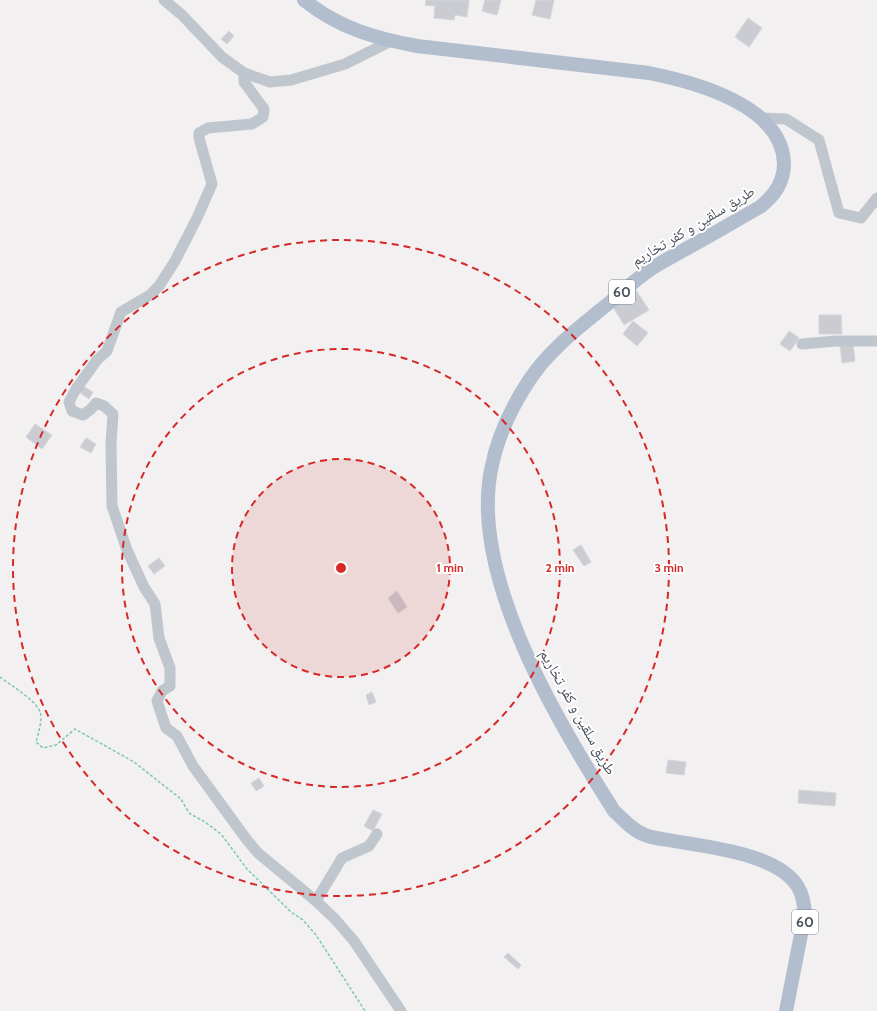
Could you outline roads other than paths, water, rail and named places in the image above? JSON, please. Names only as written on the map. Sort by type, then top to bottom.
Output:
[{"type":"main road","name":"طريق سلقين و كفر تخاريم","points":[[304,0],[338,23],[366,35],[391,41],[417,46],[649,73],[674,78],[717,93],[761,118],[771,129],[779,144],[783,157],[784,171],[780,185],[771,198],[760,207],[648,271],[576,330],[531,378],[513,408],[499,438],[490,470],[488,507],[492,544],[500,582],[510,615],[538,679],[614,811],[626,823],[644,835],[753,857],[775,866],[788,875],[798,887],[806,914],[786,1011]]},
{"type":"street","points":[[164,0],[182,15],[222,57],[244,73],[270,82],[291,80],[345,64],[391,41]]},
{"type":"street","points":[[244,73],[244,82],[264,109],[263,117],[252,124],[208,128],[199,133],[199,138],[212,184],[197,218],[175,261],[159,286],[150,295],[122,312],[107,351],[97,360],[80,383],[69,402],[72,411],[83,415],[96,403],[104,406],[113,414],[111,444],[112,506],[127,550],[144,587],[155,604],[159,638],[170,668],[170,686],[162,691],[157,701],[166,728],[177,736],[183,750],[214,797],[258,853],[316,901],[354,941],[401,1011]]},
{"type":"street","points":[[761,118],[786,119],[819,140],[839,213],[861,218],[877,198]]},
{"type":"street","points":[[802,344],[836,341],[877,341]]},
{"type":"street","points":[[316,901],[342,858],[369,846],[377,834]]}]
